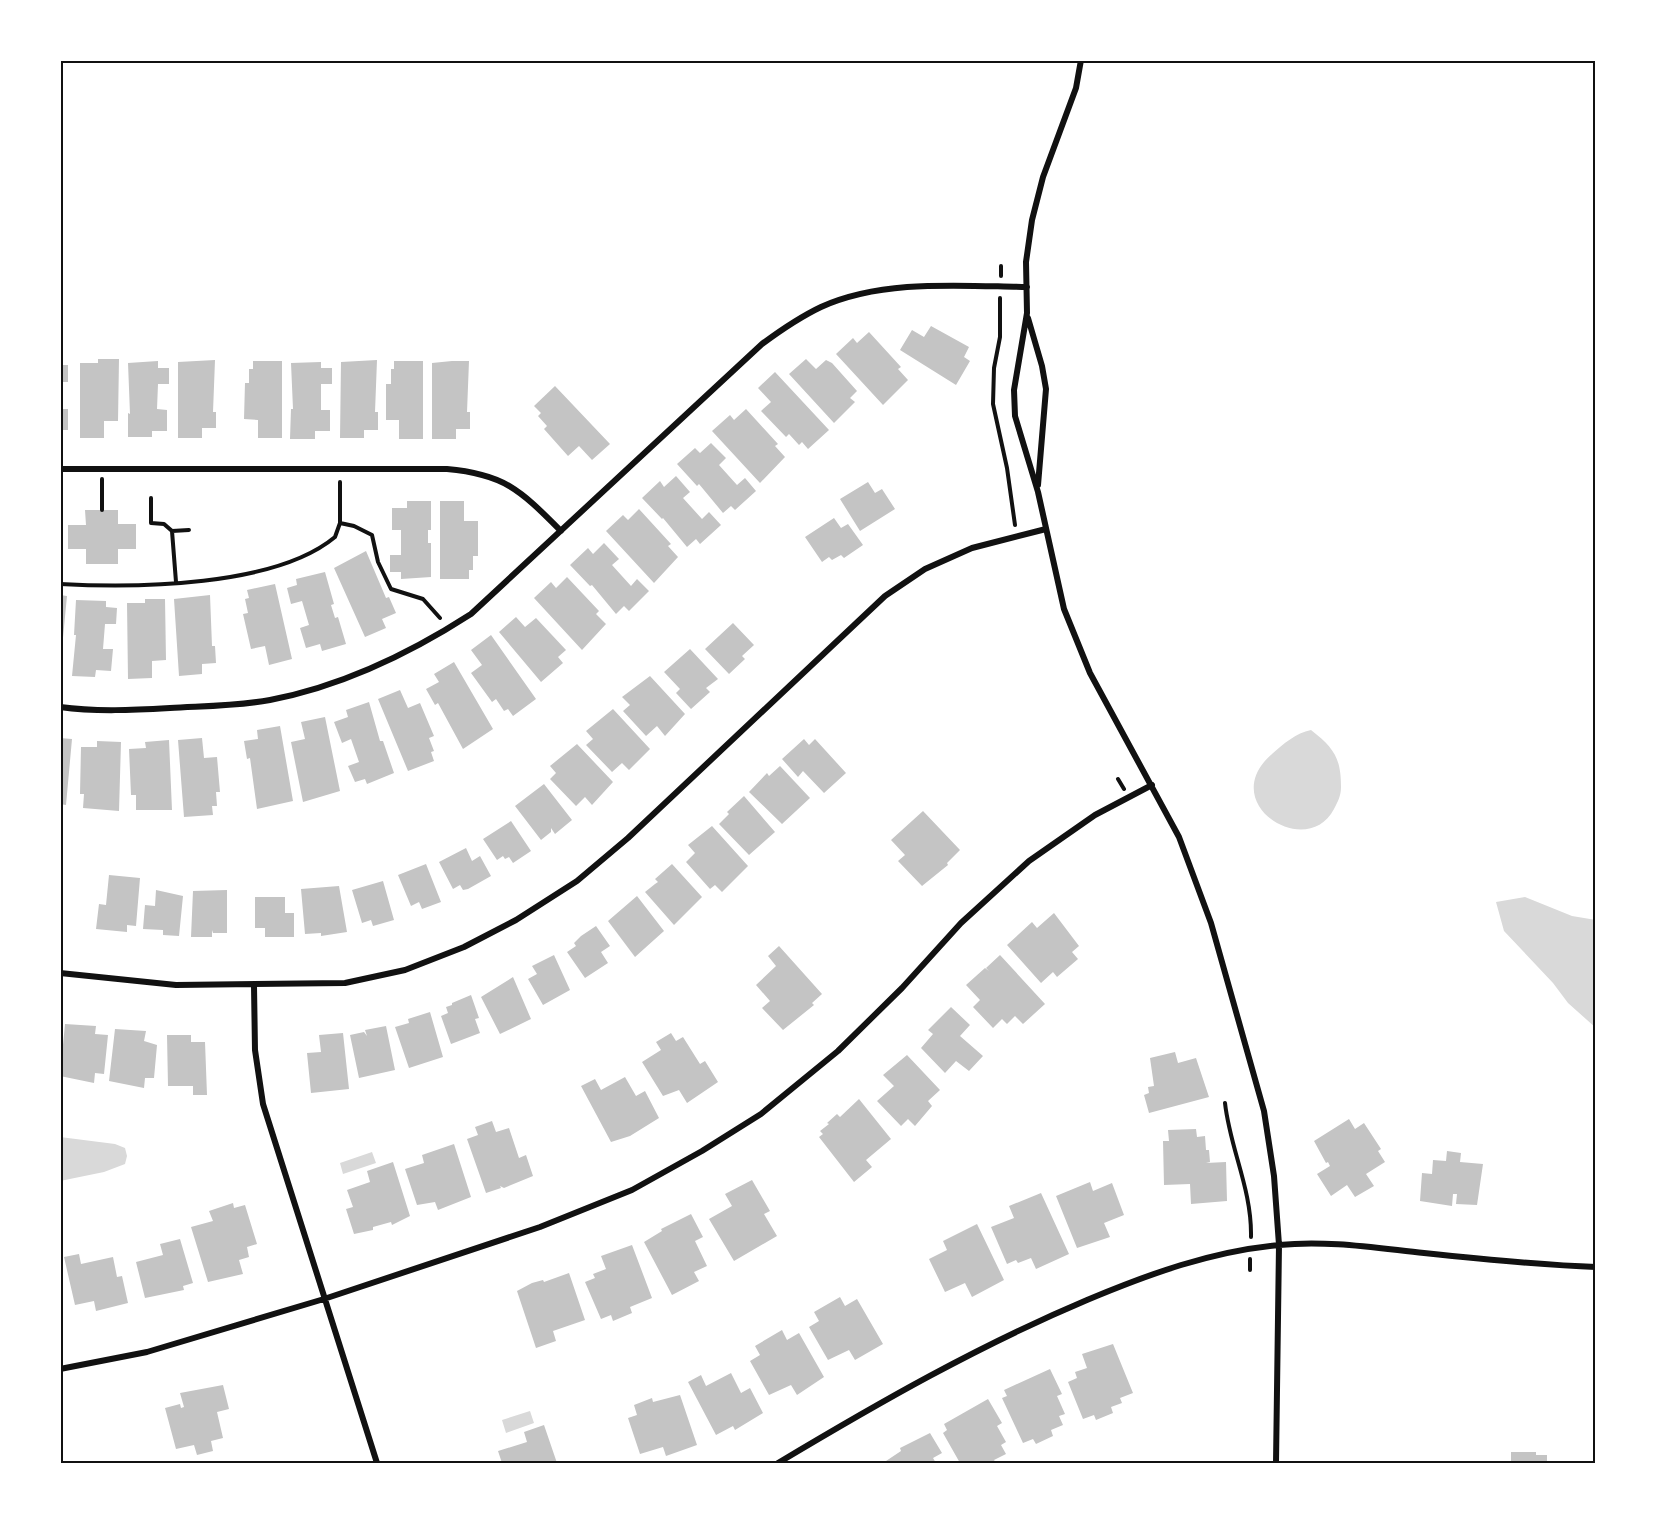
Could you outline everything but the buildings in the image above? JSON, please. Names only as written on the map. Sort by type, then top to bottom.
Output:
[{"type":"street","points":[[1081,60],[1076,88],[1043,177],[1032,220],[1026,262],[1027,313],[1015,376],[1014,402],[1018,428],[1038,492],[1064,609],[1090,673],[1179,837],[1211,923],[1264,1111],[1274,1176],[1279,1245],[1276,1463]]},
{"type":"street","points":[[60,707],[144,709],[218,706],[270,700],[331,684],[385,664],[431,640],[471,614],[762,344],[791,323],[822,306],[858,295],[946,286],[1027,287]]},
{"type":"street","points":[[1027,313],[1046,389],[1038,492]]},
{"type":"street","points":[[60,469],[447,469],[474,471],[498,478],[516,489],[561,531]]},
{"type":"street","points":[[60,973],[176,985],[254,986],[345,983],[405,970],[464,947],[516,920],[577,881],[628,838],[885,596],[925,569],[972,548],[1046,529]]},
{"type":"street","points":[[60,1369],[147,1352],[324,1299],[540,1227],[632,1190],[702,1151],[761,1114],[838,1051],[902,988],[961,923],[1029,861],[1095,815],[1152,785]]},
{"type":"street","points":[[254,986],[255,1050],[263,1104],[377,1463]]},
{"type":"street","points":[[778,1463],[948,1364],[1041,1319],[1145,1276],[1212,1256],[1279,1245],[1330,1244],[1529,1264],[1596,1267]]},
{"type":"path","points":[[1000,302],[1000,337],[994,368],[993,404],[1007,468],[1018,536]]},
{"type":"path","points":[[102,469],[102,510]]},
{"type":"path","points":[[60,584],[124,585],[176,582],[233,576],[275,567],[327,544],[335,537],[340,523],[340,482]]},
{"type":"path","points":[[150,498],[150,523],[164,524],[172,531],[176,582]]},
{"type":"path","points":[[340,523],[354,526],[372,535],[378,562],[391,589],[423,599],[440,618]]},
{"type":"path","points":[[172,531],[189,530]]},
{"type":"path","points":[[1226,1103],[1228,1123],[1241,1164],[1249,1203],[1250,1270]]},
{"type":"shaded area","points":[[1311,730],[1335,754],[1340,768],[1340,796],[1334,809],[1321,824],[1305,829],[1287,827],[1272,819],[1259,807],[1254,791],[1257,773],[1272,754],[1285,743]]},
{"type":"shaded area","points":[[1525,897],[1572,916],[1596,920],[1596,1028],[1568,1003],[1553,983],[1504,931],[1496,902]]},
{"type":"shaded area","points":[[60,1137],[115,1144],[125,1148],[127,1156],[125,1164],[104,1172],[60,1181]]},
{"type":"shaded area","points":[[372,1152],[376,1163],[343,1174],[340,1163]]},
{"type":"shaded area","points":[[530,1411],[534,1423],[506,1433],[502,1420]]}]
